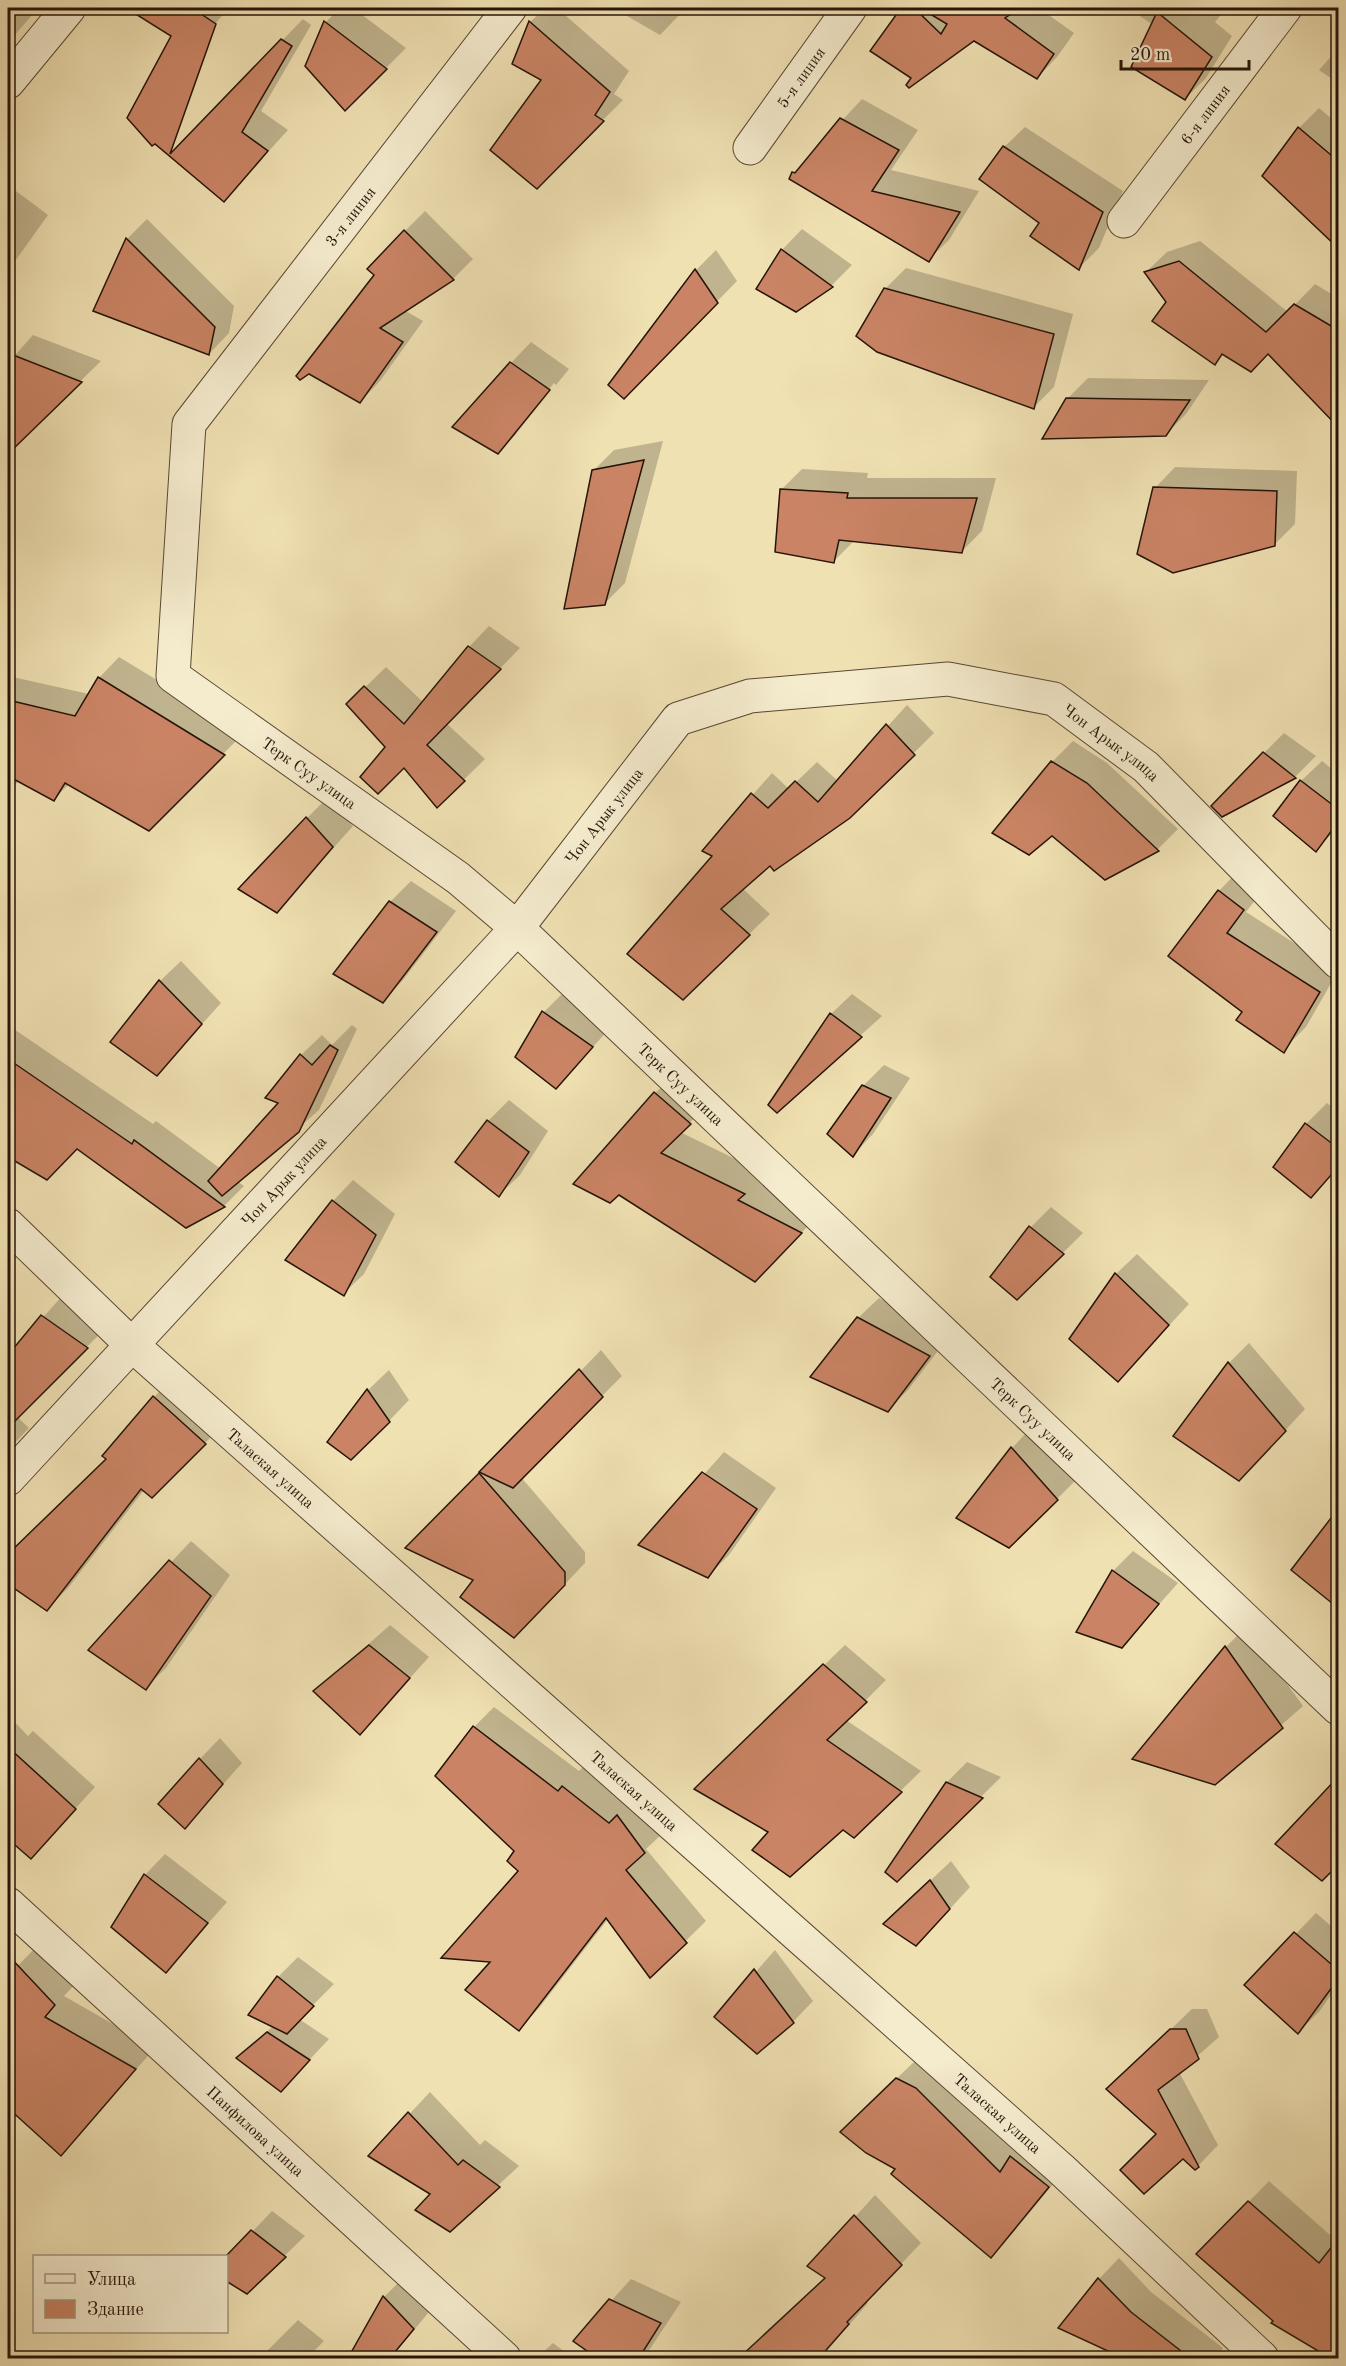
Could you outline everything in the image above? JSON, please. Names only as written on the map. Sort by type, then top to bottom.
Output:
[{"type":"street","points":[[8,81],[69,8]]},
{"type":"street","name":"3-я линия","points":[[189,424],[510,8]]},
{"type":"street","name":"5-я линия","points":[[750,148],[850,8]]},
{"type":"street","name":"6-я линия","points":[[1124,221],[1286,8]]},
{"type":"street","name":"Терк Суу улица","points":[[189,424],[173,676],[458,878],[517,928],[1338,1708]]},
{"type":"street","name":"Чон Арык улица","points":[[8,1479],[517,928],[678,718],[750,696],[948,679],[1054,699],[1146,767],[1338,962]]},
{"type":"street","name":"Талаская улица","points":[[8,1225],[131,1344],[1061,2169],[1262,2358]]},
{"type":"street","name":"Панфилова улица","points":[[8,1904],[504,2358]]},
{"type":"building","points":[[126,8],[192,8],[216,24],[170,154],[281,39],[292,46],[242,132],[268,151],[224,202],[155,144],[152,146],[127,118],[171,36]]},
{"type":"building","points":[[901,8],[914,8],[941,34],[947,24],[920,8],[1020,8],[1005,18],[1054,54],[1037,79],[974,41],[909,88],[906,85],[911,78],[870,51]]},
{"type":"building","points":[[1157,12],[1212,57],[1185,100],[1131,67]]},
{"type":"building","points":[[324,21],[387,69],[345,111],[305,66]]},
{"type":"building","points":[[529,21],[610,92],[595,115],[604,121],[537,189],[490,150],[541,80],[512,64]]},
{"type":"building","points":[[840,118],[899,150],[872,191],[960,212],[929,262],[789,179],[792,172],[795,173]]},
{"type":"building","points":[[1298,127],[1338,161],[1338,248],[1262,176]]},
{"type":"building","points":[[1003,146],[1103,212],[1079,270],[1030,236],[1039,223],[979,179]]},
{"type":"building","points":[[404,230],[454,280],[380,328],[403,342],[360,403],[309,374],[300,380],[296,376],[374,275],[367,269]]},
{"type":"building","points":[[126,238],[215,327],[209,355],[93,311]]},
{"type":"building","points":[[781,249],[833,287],[796,312],[756,289]]},
{"type":"building","points":[[1179,261],[1266,332],[1294,304],[1338,330],[1338,427],[1268,354],[1251,372],[1222,354],[1215,365],[1152,321],[1166,302],[1144,272]]},
{"type":"building","points":[[695,269],[718,303],[624,399],[608,385]]},
{"type":"building","points":[[884,288],[1054,334],[1034,409],[877,352],[856,336]]},
{"type":"building","points":[[8,353],[82,382],[8,454]]},
{"type":"building","points":[[510,362],[550,390],[498,454],[452,427]]},
{"type":"building","points":[[1066,398],[1190,400],[1166,436],[1042,439]]},
{"type":"building","points":[[644,460],[605,605],[564,609],[592,470]]},
{"type":"building","points":[[1153,487],[1277,491],[1275,546],[1173,573],[1137,554]]},
{"type":"building","points":[[780,489],[848,493],[847,498],[977,498],[962,553],[839,540],[834,563],[775,552]]},
{"type":"building","points":[[468,646],[501,669],[427,745],[465,781],[437,808],[404,768],[378,794],[360,777],[385,747],[346,704],[364,686],[404,724]]},
{"type":"building","points":[[98,677],[225,755],[149,831],[65,783],[54,801],[8,776],[8,700],[75,716]]},
{"type":"building","points":[[886,724],[915,755],[850,818],[774,871],[770,866],[721,909],[750,935],[683,1000],[627,954],[712,856],[702,851],[751,793],[768,808],[795,781],[818,802]]},
{"type":"building","points":[[1263,752],[1296,778],[1222,817],[1211,806]]},
{"type":"building","points":[[1051,761],[1087,783],[1159,851],[1105,880],[1052,836],[1029,855],[992,833]]},
{"type":"building","points":[[1300,780],[1338,809],[1338,822],[1316,852],[1273,816]]},
{"type":"building","points":[[306,817],[333,847],[277,913],[238,889]]},
{"type":"building","points":[[1218,890],[1244,910],[1227,933],[1320,992],[1284,1053],[1236,1020],[1242,1012],[1168,956]]},
{"type":"building","points":[[389,901],[437,932],[383,1003],[333,974]]},
{"type":"building","points":[[159,980],[202,1024],[157,1076],[110,1042]]},
{"type":"building","points":[[542,1011],[593,1047],[556,1089],[515,1057]]},
{"type":"building","points":[[830,1013],[862,1037],[777,1113],[768,1105]]},
{"type":"building","points":[[330,1045],[338,1050],[299,1132],[222,1196],[208,1181],[278,1103],[265,1098],[300,1054],[312,1065]]},
{"type":"building","points":[[8,1059],[132,1144],[134,1140],[225,1207],[186,1228],[77,1149],[47,1180],[8,1157]]},
{"type":"building","points":[[862,1085],[891,1098],[853,1157],[827,1134]]},
{"type":"building","points":[[654,1092],[691,1124],[661,1153],[745,1194],[738,1200],[802,1233],[755,1282],[619,1195],[610,1203],[573,1184]]},
{"type":"building","points":[[487,1120],[529,1152],[499,1197],[455,1162]]},
{"type":"building","points":[[1305,1123],[1338,1148],[1338,1167],[1311,1198],[1273,1167]]},
{"type":"building","points":[[332,1200],[376,1235],[344,1296],[285,1260]]},
{"type":"building","points":[[1029,1226],[1064,1254],[1017,1300],[990,1277]]},
{"type":"building","points":[[1115,1273],[1169,1325],[1118,1382],[1069,1339]]},
{"type":"building","points":[[41,1315],[88,1348],[8,1428],[8,1355]]},
{"type":"building","points":[[857,1317],[930,1356],[888,1412],[810,1377]]},
{"type":"building","points":[[1228,1362],[1286,1431],[1239,1481],[1173,1436]]},
{"type":"building","points":[[579,1369],[603,1397],[513,1488],[479,1472]]},
{"type":"building","points":[[367,1389],[390,1422],[351,1460],[327,1442]]},
{"type":"building","points":[[153,1396],[206,1444],[152,1498],[141,1489],[47,1611],[8,1584],[8,1554],[106,1459],[102,1456]]},
{"type":"building","points":[[1011,1447],[1058,1500],[1009,1548],[956,1518]]},
{"type":"building","points":[[702,1472],[757,1509],[708,1578],[638,1545]]},
{"type":"building","points":[[479,1473],[565,1572],[565,1585],[514,1638],[460,1597],[473,1580],[405,1548]]},
{"type":"building","points":[[1338,1509],[1338,1608],[1291,1570]]},
{"type":"building","points":[[169,1560],[211,1596],[146,1690],[88,1650]]},
{"type":"building","points":[[1112,1570],[1159,1604],[1122,1648],[1076,1632]]},
{"type":"building","points":[[369,1645],[410,1678],[360,1735],[313,1691]]},
{"type":"building","points":[[1225,1646],[1283,1728],[1215,1785],[1132,1759]]},
{"type":"building","points":[[823,1664],[867,1702],[827,1740],[902,1792],[854,1838],[843,1830],[790,1877],[752,1850],[768,1832],[694,1789]]},
{"type":"building","points":[[473,1726],[558,1791],[562,1786],[609,1823],[617,1815],[645,1853],[626,1870],[687,1943],[650,1978],[606,1918],[519,2031],[465,1990],[490,1962],[441,1958],[518,1871],[507,1861],[514,1851],[435,1776]]},
{"type":"building","points":[[8,1747],[76,1809],[31,1859],[8,1839]]},
{"type":"building","points":[[199,1758],[223,1784],[185,1829],[158,1804]]},
{"type":"building","points":[[1338,1777],[1338,1865],[1322,1881],[1275,1844]]},
{"type":"building","points":[[946,1782],[983,1798],[897,1882],[885,1872]]},
{"type":"building","points":[[144,1874],[208,1923],[166,1973],[111,1927]]},
{"type":"building","points":[[930,1880],[950,1909],[916,1946],[883,1924]]},
{"type":"building","points":[[1294,1932],[1338,1970],[1338,1979],[1298,2034],[1244,1985]]},
{"type":"building","points":[[8,1955],[55,2005],[45,2017],[136,2069],[61,2156],[8,2108]]},
{"type":"building","points":[[754,1969],[794,2023],[757,2054],[714,2017]]},
{"type":"building","points":[[277,1976],[314,2006],[287,2034],[248,2015]]},
{"type":"building","points":[[1170,2029],[1186,2029],[1199,2059],[1158,2090],[1199,2167],[1195,2170],[1183,2159],[1144,2194],[1120,2170],[1156,2134],[1106,2089]]},
{"type":"building","points":[[267,2032],[310,2060],[281,2092],[236,2058]]},
{"type":"building","points":[[896,2078],[916,2088],[1000,2172],[1010,2156],[1049,2187],[991,2258],[891,2174],[895,2169],[866,2153],[840,2132]]},
{"type":"building","points":[[408,2112],[458,2165],[463,2160],[500,2187],[450,2232],[415,2210],[430,2194],[368,2156]]},
{"type":"building","points":[[1248,2201],[1319,2263],[1338,2239],[1338,2358],[1330,2358],[1271,2323],[1273,2321],[1196,2254]]},
{"type":"building","points":[[854,2215],[902,2265],[847,2322],[849,2324],[819,2358],[739,2358],[825,2278],[807,2266]]},
{"type":"building","points":[[251,2230],[286,2257],[247,2294],[228,2282],[227,2255]]},
{"type":"building","points":[[1098,2278],[1131,2312],[1190,2358],[1123,2358],[1058,2328]]},
{"type":"building","points":[[383,2296],[414,2329],[390,2358],[348,2358]]},
{"type":"building","points":[[609,2299],[661,2323],[639,2358],[597,2358],[573,2341]]}]
